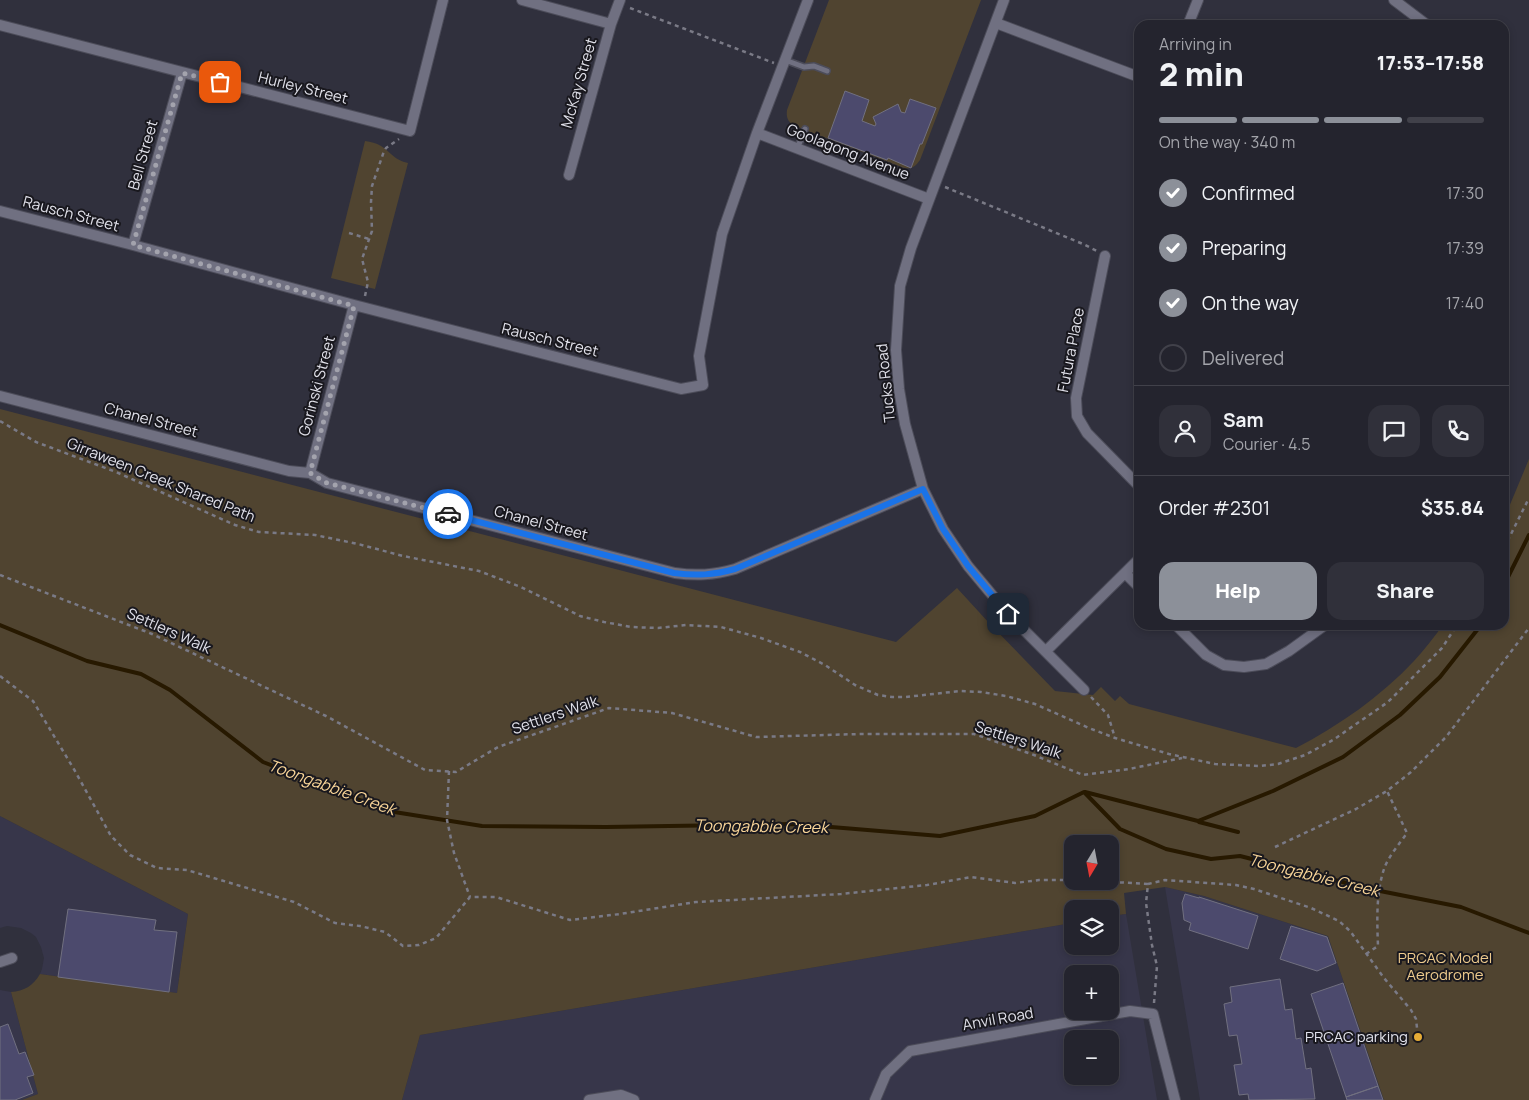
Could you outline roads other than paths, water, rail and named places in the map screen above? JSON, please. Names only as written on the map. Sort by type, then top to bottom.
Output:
[{"type":"street","name":"Hurley Street","points":[[0,25],[410,131],[443,0]]},
{"type":"street","points":[[522,0],[611,24]]},
{"type":"street","name":"Rausch Street","points":[[0,210],[358,306],[681,389],[703,385],[699,356],[722,234],[757,133],[808,0]]},
{"type":"street","name":"Tucks Road","points":[[1004,0],[911,248],[900,286],[896,350],[899,389],[905,424],[923,489],[943,529],[968,566],[1008,614],[1084,690]]},
{"type":"street","points":[[1190,20],[1198,0]]},
{"type":"street","points":[[1394,0],[1420,20]]},
{"type":"street","name":"McKay Street","points":[[569,175],[611,24],[620,2]]},
{"type":"street","points":[[996,23],[1134,75]]},
{"type":"street","name":"Bell Street","points":[[133,245],[182,73]]},
{"type":"street","name":"Goolagong Avenue","points":[[757,133],[929,199]]},
{"type":"street","name":"Futura Place","points":[[1105,256],[1076,398],[1077,416],[1087,433],[1134,481]]},
{"type":"street","name":"Gorinski Street","points":[[310,473],[358,306]]},
{"type":"street","name":"Chanel Street","points":[[0,396],[289,471],[310,473],[327,483],[674,573],[693,576],[716,574],[735,569],[923,489]]},
{"type":"street","points":[[1046,651],[1134,564]]},
{"type":"street","points":[[1124,573],[1134,582]]},
{"type":"street","points":[[1181,630],[1206,655],[1224,665],[1244,667],[1266,664],[1289,651],[1318,630]]},
{"type":"street","points":[[0,962],[12,958]]},
{"type":"street","name":"Anvil Road","points":[[875,1100],[886,1074],[910,1051],[1130,1010],[1153,1014],[1175,1100]]},
{"type":"street","points":[[589,1100],[621,1095],[634,1100]]},
{"type":"lane","points":[[784,63],[804,67],[814,66],[827,71]]},
{"type":"lane","points":[[797,149],[805,129]]},
{"type":"waterway","points":[[1509,575],[1529,535]]},
{"type":"waterway","name":"Toongabbie Creek","points":[[0,625],[87,661],[141,674],[170,690],[263,762],[388,811],[482,826],[606,827],[795,824],[940,836],[1035,816],[1084,792],[1120,829],[1166,849],[1211,859],[1240,856],[1370,889],[1461,907],[1529,933]]},
{"type":"waterway","points":[[1085,792],[1198,821],[1273,791],[1343,757],[1400,715],[1440,677],[1477,630]]},
{"type":"waterway","points":[[1199,822],[1238,832]]},
{"type":"place","name":"PRCAC parking","points":[[1418,1037]]},
{"type":"park label","name":"PRCAC Model Aerodrome","points":[[1445,966]]}]
